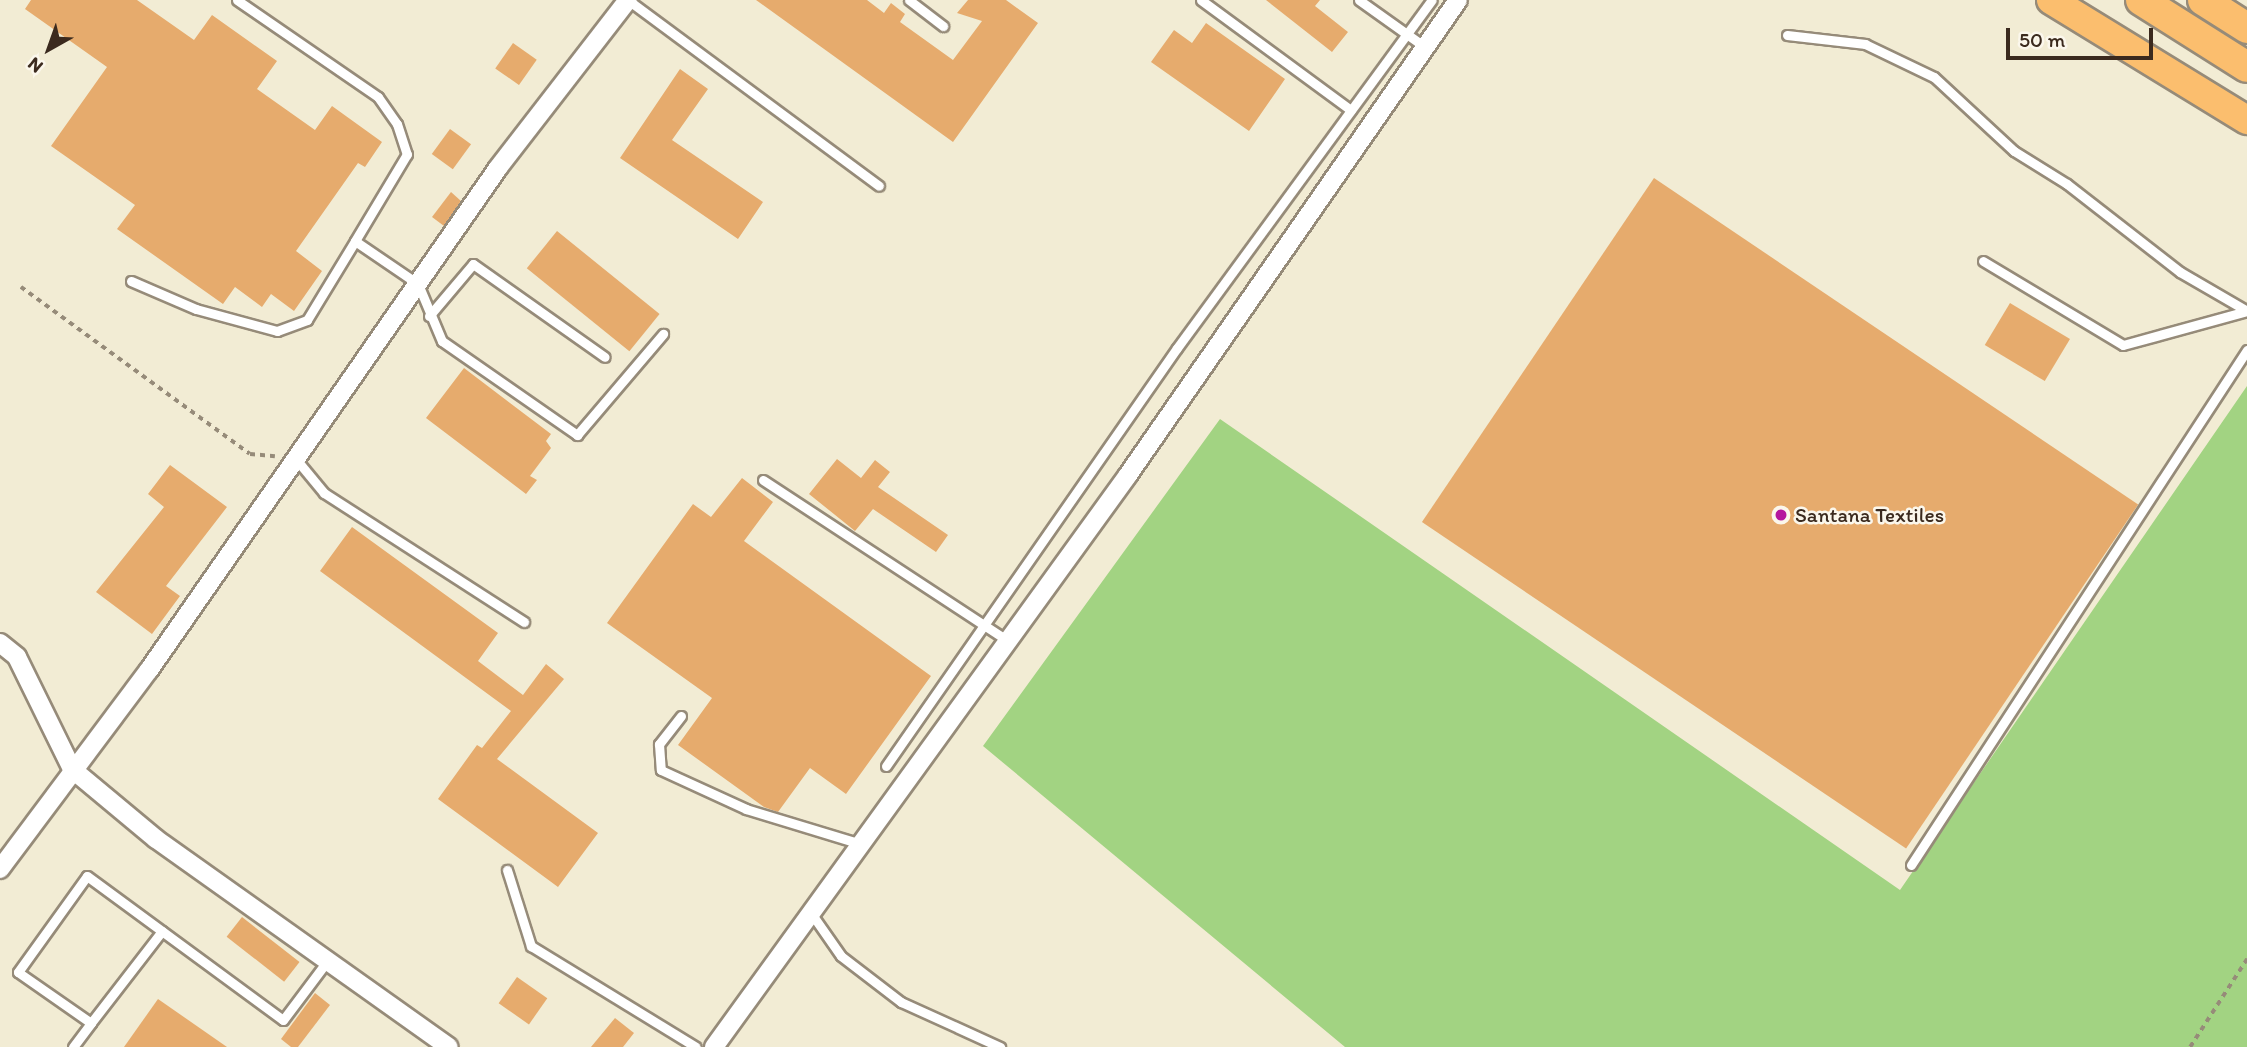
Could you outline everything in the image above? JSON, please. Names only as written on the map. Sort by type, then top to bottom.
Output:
[{"type":"highway","points":[[2141,0],[2247,67]]},
{"type":"highway","points":[[2203,0],[2247,28]]},
{"type":"main road","points":[[2051,0],[2247,120]]},
{"type":"street","points":[[0,869],[72,769],[149,670],[498,168],[628,0]]},
{"type":"street","points":[[714,1047],[1250,304],[1458,0]]},
{"type":"street","points":[[0,643],[18,657],[72,769],[156,839],[450,1047]]},
{"type":"lane","points":[[131,281],[196,309],[277,331],[307,320],[407,154],[397,124],[378,97],[237,0]]},
{"type":"lane","points":[[628,0],[879,186]]},
{"type":"lane","points":[[909,0],[943,26]]},
{"type":"lane","points":[[1201,0],[1351,110]]},
{"type":"lane","points":[[1359,0],[1425,47]]},
{"type":"lane","points":[[886,766],[1351,110],[1432,0]]},
{"type":"lane","points":[[1787,35],[1865,44],[1934,77],[2014,150],[2067,184],[2180,272],[2247,311],[2123,345],[1983,261]]},
{"type":"lane","points":[[355,241],[418,284],[429,316],[442,341],[577,435],[663,334]]},
{"type":"lane","points":[[429,316],[473,264],[605,357]]},
{"type":"lane","points":[[1911,864],[2247,351]]},
{"type":"lane","points":[[295,457],[324,493],[524,622]]},
{"type":"lane","points":[[763,480],[1008,641]]},
{"type":"lane","points":[[681,716],[659,744],[661,770],[746,809],[858,844]]},
{"type":"lane","points":[[507,870],[531,946],[696,1047]]},
{"type":"lane","points":[[91,1023],[18,972],[87,876],[283,1020],[328,960]]},
{"type":"lane","points":[[810,912],[841,956],[901,1002],[1000,1047]]},
{"type":"lane","points":[[73,1047],[162,931]]},
{"type":"path","points":[[21,287],[250,454],[295,457]]},
{"type":"path","points":[[2190,1047],[2247,959]]},
{"type":"green space","points":[[2247,386],[2247,1047],[1345,1047],[983,746],[1220,419],[1900,890]]},
{"type":"building","points":[[31,0],[137,0],[194,40],[212,15],[277,61],[257,89],[315,130],[332,106],[382,142],[365,167],[358,163],[296,251],[322,271],[294,311],[271,294],[262,307],[235,287],[223,304],[117,229],[135,205],[51,146],[107,67],[25,9]]},
{"type":"building","points":[[756,0],[867,0],[884,13],[891,3],[905,14],[900,22],[953,60],[982,21],[957,13],[968,0],[1006,0],[1038,23],[953,142]]},
{"type":"building","points":[[1266,0],[1320,0],[1315,6],[1348,32],[1332,52]]},
{"type":"building","points":[[1206,23],[1285,79],[1249,131],[1151,62],[1174,30],[1192,43]]},
{"type":"building","points":[[513,43],[537,60],[519,85],[495,68]]},
{"type":"building","points":[[680,69],[708,89],[672,140],[763,202],[738,239],[620,158]]},
{"type":"building","points":[[450,129],[471,144],[453,169],[432,154]]},
{"type":"building","name":"Santana Textiles","points":[[1654,178],[2138,505],[1906,849],[1422,522]]},
{"type":"building","points":[[451,192],[461,201],[444,226],[432,217]]},
{"type":"building","points":[[557,231],[660,314],[629,351],[527,268]]},
{"type":"building","points":[[2010,303],[2070,339],[2045,381],[1985,345]]},
{"type":"building","points":[[464,368],[551,434],[546,441],[551,448],[530,476],[537,480],[526,494],[426,418]]},
{"type":"building","points":[[837,459],[861,478],[875,460],[890,472],[878,487],[948,535],[936,552],[873,509],[855,531],[809,494]]},
{"type":"building","points":[[170,465],[227,507],[166,586],[180,596],[152,634],[96,592],[164,507],[148,494]]},
{"type":"building","points":[[742,478],[773,502],[744,541],[931,676],[846,794],[810,768],[778,812],[764,807],[678,745],[712,698],[607,623],[693,504],[711,517]]},
{"type":"building","points":[[352,527],[498,633],[478,661],[523,695],[546,664],[564,679],[497,759],[598,833],[558,887],[438,799],[477,745],[482,748],[511,711],[320,571]]},
{"type":"building","points":[[242,917],[300,962],[284,982],[227,937]]},
{"type":"building","points":[[517,977],[547,998],[529,1024],[499,1003]]},
{"type":"building","points":[[315,993],[330,1005],[298,1047],[291,1047],[281,1039]]},
{"type":"building","points":[[158,999],[227,1047],[124,1047]]},
{"type":"building","points":[[615,1018],[634,1033],[623,1047],[591,1047]]},
{"type":"place","name":"Santana Textiles","points":[[1781,515]]}]
